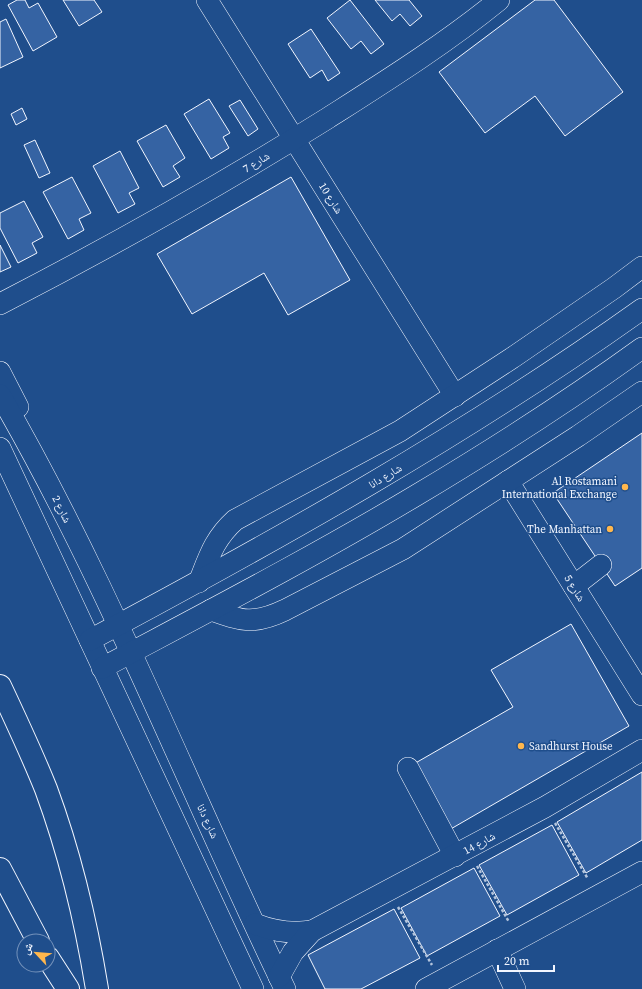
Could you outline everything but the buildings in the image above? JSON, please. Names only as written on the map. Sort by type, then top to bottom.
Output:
[{"type":"highway","points":[[0,686],[46,789],[60,831],[73,873],[83,915],[97,989]]},
{"type":"highway","points":[[0,868],[34,933]]},
{"type":"highway","points":[[56,970],[68,989]]},
{"type":"street","name":"شارع 10","points":[[207,0],[455,396]]},
{"type":"street","name":"شارع 7","points":[[0,304],[96,254],[192,200],[294,139],[395,76],[499,0]]},
{"type":"street","points":[[198,582],[215,542],[223,530],[234,520],[400,431],[550,332],[642,266]]},
{"type":"street","name":"شارع دانا","points":[[90,640],[198,582],[324,511],[462,429],[597,341],[642,309]]},
{"type":"street","points":[[102,668],[211,610],[414,497],[540,418],[642,348]]},
{"type":"street","points":[[0,372],[21,413],[19,428]]},
{"type":"street","points":[[211,610],[241,620],[257,620],[271,617],[404,549],[578,436],[642,392]]},
{"type":"street","name":"شارع 2","points":[[0,395],[55,494],[118,625]]},
{"type":"street","points":[[0,448],[253,989]]},
{"type":"street","name":"شارع 5","points":[[508,481],[642,695]]},
{"type":"street","points":[[574,586],[601,565]]},
{"type":"street","name":"شارع دانا","points":[[118,625],[282,983]]},
{"type":"street","name":"شارع 14","points":[[255,924],[268,930],[283,933],[312,931],[546,807],[642,750]]},
{"type":"street","points":[[408,768],[461,853]]},
{"type":"street","points":[[433,985],[642,872]]},
{"type":"street","name":"شارع 14","points":[[282,983],[293,952],[312,931]]},
{"type":"street","points":[[497,950],[515,989]]},
{"type":"path","points":[[546,807],[597,896]]},
{"type":"path","points":[[461,853],[519,938]]},
{"type":"path","points":[[389,891],[433,985]]},
{"type":"place","name":"Al Rostamani International Exchange","points":[[625,487]]},
{"type":"place","name":"The Manhattan","points":[[610,529]]},
{"type":"place","name":"Sandhurst House","points":[[521,746]]}]
